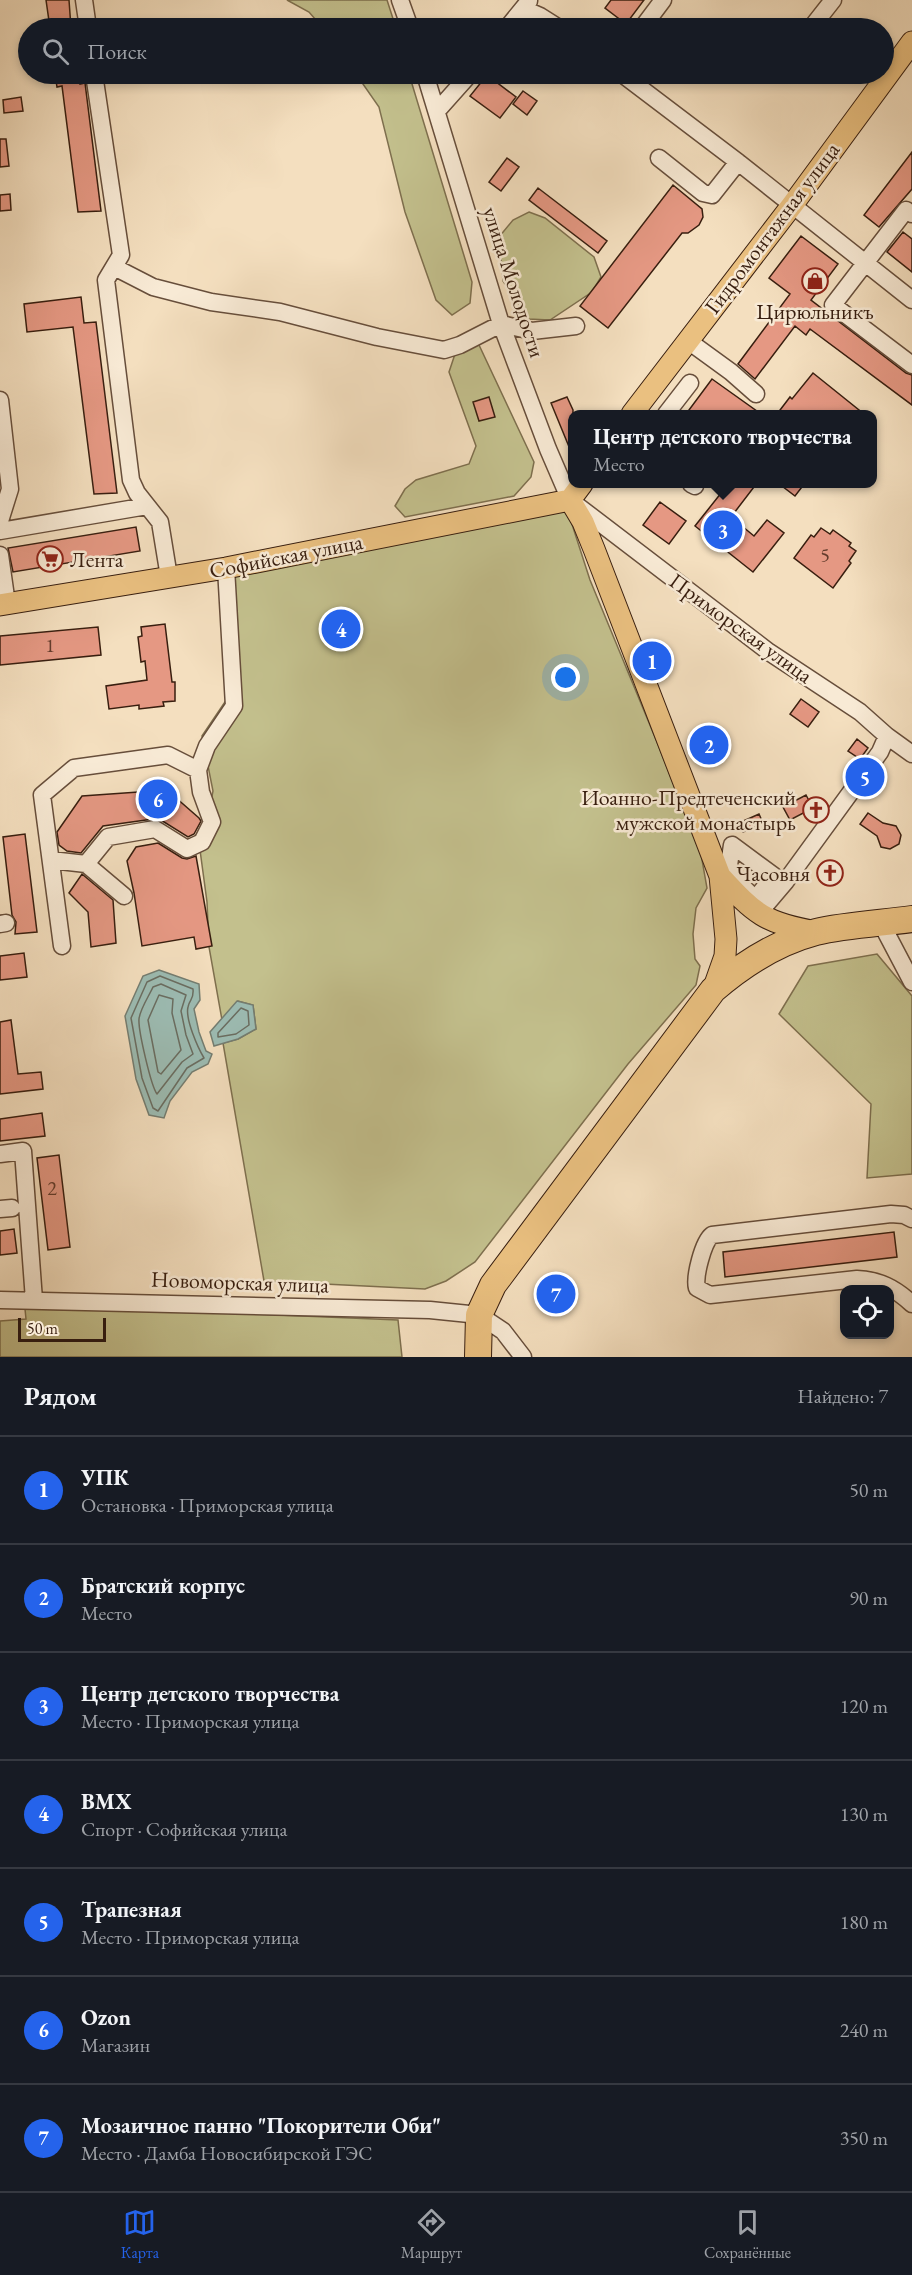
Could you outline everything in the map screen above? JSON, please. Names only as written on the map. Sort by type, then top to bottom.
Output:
[{"type":"highway","points":[[478,1357],[479,1315],[493,1285],[713,990],[735,971],[771,949],[817,932],[912,919]]},
{"type":"main road","name":"Гидромонтажная улица","points":[[894,66],[912,42]]},
{"type":"main road","name":"Гидромонтажная улица","points":[[635,410],[881,84]]},
{"type":"main road","name":"Софийская улица","points":[[3,605],[226,568],[576,492]]},
{"type":"main road","points":[[576,492],[583,522],[720,876],[726,939],[725,956],[713,990]]},
{"type":"main road","points":[[720,876],[751,904],[790,927],[817,932]]},
{"type":"street","points":[[84,0],[87,18]]},
{"type":"street","points":[[400,0],[406,18]]},
{"type":"street","points":[[650,18],[663,0]]},
{"type":"street","points":[[819,18],[833,0]]},
{"type":"street","points":[[515,18],[527,4],[543,18]]},
{"type":"street","points":[[95,84],[121,255],[106,280],[131,480],[137,493],[160,522],[169,577]]},
{"type":"street","name":"улица Молодости","points":[[428,84],[501,324],[548,449],[568,480]]},
{"type":"street","points":[[437,111],[461,84]]},
{"type":"street","points":[[635,84],[792,204],[912,300]]},
{"type":"street","points":[[659,158],[703,193],[712,195],[738,162]]},
{"type":"street","points":[[910,208],[833,305],[912,365]]},
{"type":"street","points":[[114,267],[153,287],[211,302],[280,312],[377,337],[444,350],[460,345],[501,324],[532,331],[576,326]]},
{"type":"street","points":[[687,340],[731,372],[756,394]]},
{"type":"street","points":[[669,410],[690,383]]},
{"type":"street","points":[[0,400],[10,489],[0,521]]},
{"type":"street","name":"Приморская улица","points":[[576,492],[769,652],[860,712],[912,754]]},
{"type":"street","points":[[0,531],[147,506]]},
{"type":"street","points":[[0,555],[3,605]]},
{"type":"street","points":[[86,864],[108,837],[155,829],[188,849],[202,842],[212,822],[201,792],[198,771],[207,746],[234,706],[226,568]]},
{"type":"street","points":[[751,904],[786,881],[880,752],[887,736]]},
{"type":"street","points":[[62,946],[42,795],[74,768],[168,755],[198,771]]},
{"type":"street","points":[[51,860],[86,864],[124,896]]},
{"type":"street","points":[[881,923],[912,982]]},
{"type":"street","points":[[0,1154],[23,1151],[34,1300]]},
{"type":"street","points":[[909,1213],[712,1235],[704,1246],[696,1285],[702,1292],[716,1295],[868,1279],[890,1287],[912,1304]]},
{"type":"street","name":"Новоморская улица","points":[[0,1300],[430,1310],[479,1315]]},
{"type":"street","points":[[479,1315],[503,1331],[523,1357]]},
{"type":"shaded area","points":[[287,0],[387,0],[393,18],[314,18],[309,12]]},
{"type":"shaded area","points":[[363,84],[412,84],[472,282],[470,303],[452,315],[436,300],[405,212],[379,107]]},
{"type":"shaded area","points":[[529,212],[545,218],[594,257],[601,277],[592,292],[550,320],[528,319],[503,281],[499,237],[513,220]]},
{"type":"shaded area","points":[[471,340],[479,345],[534,462],[531,477],[514,496],[405,517],[395,506],[405,489],[416,480],[469,464],[476,446],[449,372],[456,351]]},
{"type":"shaded area","points":[[560,508],[569,515],[590,580],[701,854],[707,888],[696,908],[693,934],[695,959],[700,966],[696,985],[628,1064],[475,1262],[446,1281],[425,1289],[264,1281],[223,1043],[238,1039],[256,1029],[253,1005],[238,1001],[222,1020],[209,947],[207,902],[198,835],[209,811],[213,791],[202,736],[227,699],[228,576]]},
{"type":"shaded area","points":[[877,954],[912,996],[912,1174],[867,1178],[871,1104],[779,1014],[808,966]]},
{"type":"shaded area","points":[[25,1309],[206,1312],[398,1320],[402,1357],[0,1357],[0,1321],[26,1319]]},
{"type":"water","points":[[159,970],[199,984],[200,1000],[194,1009],[206,1051],[212,1054],[208,1064],[192,1072],[170,1101],[164,1118],[149,1115],[136,1079],[125,1016],[143,976]]},
{"type":"water","points":[[237,1001],[253,1005],[256,1029],[238,1039],[214,1046],[210,1032]]},
{"type":"building","points":[[46,0],[69,0],[70,18],[49,18]]},
{"type":"building","points":[[611,0],[644,0],[630,18],[618,18],[605,8]]},
{"type":"building","points":[[57,84],[85,84],[101,211],[78,212],[62,86],[57,87]]},
{"type":"building","points":[[480,84],[499,84],[516,97],[500,118],[470,96]]},
{"type":"building","points":[[523,91],[537,101],[527,115],[513,104]]},
{"type":"building","points":[[21,97],[23,111],[4,113],[3,100]]},
{"type":"building","points":[[0,139],[6,139],[9,166],[0,167]]},
{"type":"building","points":[[912,152],[912,189],[879,227],[864,215]]},
{"type":"building","points":[[507,158],[519,167],[501,191],[489,182]]},
{"type":"building","points":[[673,185],[702,209],[703,217],[699,225],[688,233],[682,233],[608,328],[580,306]]},
{"type":"building","points":[[538,188],[607,241],[598,253],[529,200]]},
{"type":"building","points":[[10,194],[11,210],[0,211],[0,195]]},
{"type":"building","points":[[903,232],[912,239],[912,272],[887,252]]},
{"type":"building","points":[[801,236],[838,264],[811,300],[906,373],[912,375],[912,405],[810,329],[806,335],[795,326],[755,379],[738,364],[790,294],[769,278]]},
{"type":"building","points":[[81,297],[84,323],[96,322],[117,493],[94,494],[73,327],[27,332],[24,304]]},
{"type":"building","points":[[813,373],[859,410],[780,410],[790,397],[792,399]]},
{"type":"building","points":[[712,379],[755,410],[689,410]]},
{"type":"building","points":[[489,397],[495,417],[479,421],[473,402]]},
{"type":"building","points":[[567,397],[573,410],[568,410],[568,444],[551,403]]},
{"type":"building","points":[[725,488],[753,488],[731,517],[754,536],[767,520],[784,533],[753,572],[695,526]]},
{"type":"building","points":[[785,488],[801,488],[795,496]]},
{"type":"building","points":[[660,502],[686,521],[669,544],[643,525]]},
{"type":"building","points":[[136,527],[140,551],[13,572],[8,548]]},
{"type":"building","points":[[821,528],[830,534],[833,530],[851,543],[849,546],[856,551],[849,561],[851,563],[833,588],[794,558],[811,535],[814,537]]},
{"type":"building","points":[[165,624],[172,682],[175,682],[175,701],[163,702],[164,706],[139,709],[139,705],[109,709],[106,686],[147,680],[145,661],[141,662],[138,637],[142,636],[141,627]]},
{"type":"building","points":[[98,627],[101,655],[0,665],[0,636]]},
{"type":"building","points":[[801,699],[819,712],[808,727],[790,714]]},
{"type":"building","points":[[709,731],[720,755],[709,759],[698,736]]},
{"type":"building","points":[[857,739],[868,748],[860,759],[848,751]]},
{"type":"building","points":[[167,790],[201,821],[194,834],[188,837],[161,820],[153,819],[103,826],[81,853],[67,851],[59,845],[57,832],[82,796]]},
{"type":"building","points":[[806,795],[813,808],[790,820],[783,807]]},
{"type":"building","points":[[868,813],[883,823],[896,826],[901,835],[899,844],[890,849],[881,847],[877,836],[860,824]]},
{"type":"building","points":[[759,814],[763,823],[743,832],[739,823]]},
{"type":"building","points":[[25,834],[37,932],[15,934],[16,922],[12,915],[3,837]]},
{"type":"building","points":[[158,843],[182,858],[196,856],[212,946],[196,949],[194,937],[142,946],[127,861],[136,847]]},
{"type":"building","points":[[82,874],[113,900],[116,943],[91,947],[88,912],[69,893]]},
{"type":"building","points":[[24,953],[27,977],[0,980],[0,956]]},
{"type":"building","points":[[11,1020],[18,1074],[41,1072],[43,1089],[0,1094],[0,1022]]},
{"type":"building","points":[[42,1113],[45,1136],[0,1141],[0,1119]]},
{"type":"building","points":[[59,1155],[70,1247],[48,1250],[37,1158]]},
{"type":"building","points":[[14,1229],[17,1253],[0,1255],[0,1231]]},
{"type":"building","points":[[894,1232],[897,1257],[725,1277],[723,1252]]},
{"type":"place","name":"Цирюльникъ","points":[[815,281]]},
{"type":"place","name":"Центр детского творчества","points":[[723,530]]},
{"type":"place","name":"Лента","points":[[50,559]]},
{"type":"place","name":"BMX","points":[[341,629]]},
{"type":"place","name":"УПК","points":[[652,661]]},
{"type":"place","name":"Братский корпус","points":[[709,745]]},
{"type":"place","name":"Трапезная","points":[[865,777]]},
{"type":"place","name":"Ozon","points":[[158,799]]},
{"type":"place","name":"Иоанно-Предтеченский мужской монастырь","points":[[816,810]]},
{"type":"place","name":"Часовня","points":[[830,873]]},
{"type":"place","name":"Мозаичное панно \"Покорители Оби\"","points":[[556,1294]]}]
